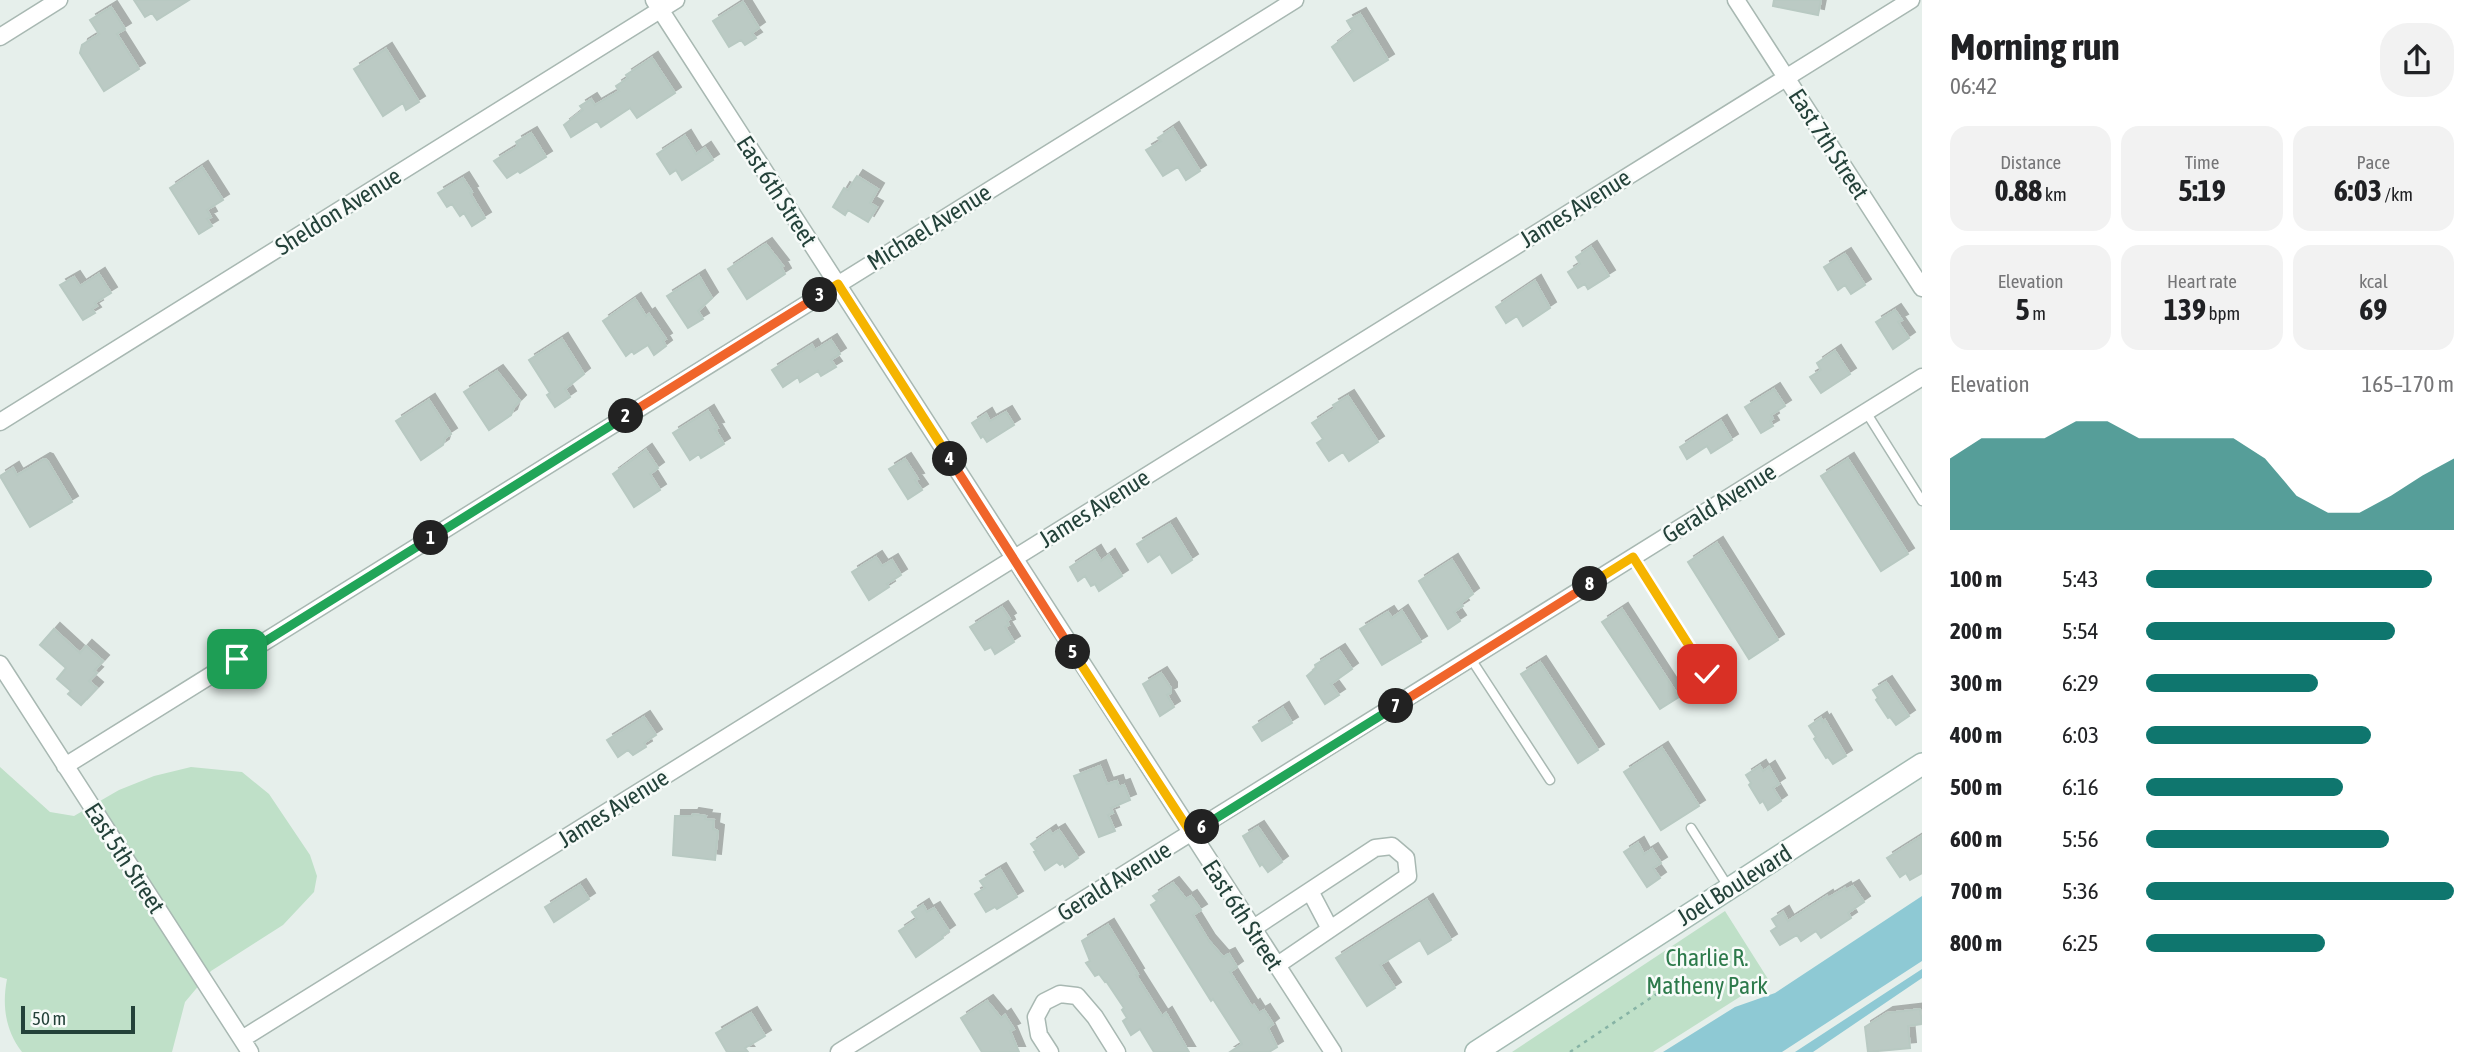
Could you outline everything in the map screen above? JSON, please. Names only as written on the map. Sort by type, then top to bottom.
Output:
[{"type":"main road","name":"Joel Boulevard","points":[[1476,1052],[1922,764]]},
{"type":"street","points":[[0,37],[59,0]]},
{"type":"street","name":"Sheldon Avenue","points":[[0,422],[657,5],[676,0]]},
{"type":"street","name":"Michael Avenue","points":[[65,766],[1295,0]]},
{"type":"street","name":"East 7th Street","points":[[1736,0],[1922,288]]},
{"type":"street","name":"James Avenue","points":[[246,1046],[1013,559],[1911,0]]},
{"type":"street","name":"East 6th Street","points":[[657,5],[1333,1052]]},
{"type":"street","name":"Gerald Avenue","points":[[839,1052],[1922,377]]},
{"type":"street","name":"East 5th Street","points":[[0,664],[246,1046]]},
{"type":"street","points":[[1252,929],[1375,848],[1392,846],[1406,858],[1408,876],[1276,966]]},
{"type":"street","points":[[1310,891],[1330,929]]},
{"type":"street","points":[[1050,1052],[1038,1035],[1036,1017],[1044,1002],[1060,994],[1077,996],[1096,1017],[1117,1052]]},
{"type":"lane","points":[[1866,412],[1922,500]]},
{"type":"lane","points":[[1633,557],[1707,674]]},
{"type":"lane","points":[[1471,659],[1549,780]]},
{"type":"lane","points":[[1691,828],[1729,888]]},
{"type":"path","points":[[1570,1052],[1658,993]]},
{"type":"green space","points":[[0,767],[50,812],[74,816],[119,790],[154,776],[191,767],[242,772],[269,794],[310,855],[317,876],[314,892],[283,925],[211,971],[185,1002],[172,1052],[22,1052],[16,1044],[6,1017],[7,979],[0,977]]},
{"type":"green space","name":"Charlie R. Matheny Park","points":[[1725,911],[1768,979],[1653,1052],[1512,1052]]},
{"type":"water","points":[[1922,896],[1922,961],[1782,1052],[1663,1052],[1735,1007],[1775,993]]},
{"type":"water","points":[[1922,969],[1922,978],[1813,1052],[1795,1052]]},
{"type":"building","points":[[134,0],[189,0],[157,20],[152,13],[145,17]]},
{"type":"building","points":[[1774,0],[1821,0],[1818,15],[1773,6]]},
{"type":"building","points":[[743,2],[759,28],[752,33],[756,38],[745,45],[741,40],[729,47],[713,21]]},
{"type":"building","points":[[111,7],[125,29],[117,34],[139,69],[104,91],[80,53],[82,45],[99,34],[90,20]]},
{"type":"building","points":[[1360,14],[1388,60],[1354,81],[1332,47],[1353,31],[1347,21]]},
{"type":"building","points":[[386,49],[419,102],[406,110],[403,103],[383,116],[354,69]]},
{"type":"building","points":[[652,58],[675,93],[637,118],[630,108],[601,127],[597,121],[571,137],[564,125],[583,110],[580,106],[591,99],[595,105],[619,91],[616,86],[628,78],[626,75]]},
{"type":"building","points":[[1173,128],[1200,171],[1186,180],[1178,167],[1163,176],[1146,150],[1161,141],[1158,138]]},
{"type":"building","points":[[531,133],[546,157],[507,178],[494,161],[518,146],[516,142]]},
{"type":"building","points":[[685,136],[696,154],[705,148],[713,160],[682,180],[676,170],[670,174],[657,154]]},
{"type":"building","points":[[202,167],[223,200],[207,210],[211,217],[207,219],[212,226],[199,234],[170,188]]},
{"type":"building","points":[[857,176],[878,189],[870,203],[877,207],[868,222],[848,210],[845,215],[833,207],[844,188],[848,190]]},
{"type":"building","points":[[463,178],[485,218],[472,226],[464,213],[460,216],[452,204],[447,207],[438,193]]},
{"type":"building","points":[[766,244],[783,266],[781,267],[785,274],[747,299],[728,269]]},
{"type":"building","points":[[1591,247],[1609,276],[1588,289],[1585,284],[1578,288],[1568,272],[1580,264],[1576,257]]},
{"type":"building","points":[[1845,254],[1865,285],[1851,294],[1845,285],[1838,290],[1824,267]]},
{"type":"building","points":[[99,274],[111,293],[95,303],[97,306],[92,309],[95,313],[83,320],[60,285],[74,277],[80,286]]},
{"type":"building","points":[[699,276],[712,298],[698,311],[703,319],[688,328],[667,296]]},
{"type":"building","points":[[1535,281],[1550,308],[1523,326],[1517,316],[1506,323],[1496,307]]},
{"type":"building","points":[[635,299],[666,339],[663,341],[666,346],[654,355],[648,345],[626,356],[603,321]]},
{"type":"building","points":[[1895,310],[1902,320],[1898,322],[1909,338],[1893,349],[1876,322]]},
{"type":"building","points":[[562,339],[584,374],[565,389],[570,397],[555,407],[547,395],[550,393],[529,360]]},
{"type":"building","points":[[831,340],[840,354],[831,360],[836,367],[821,376],[818,371],[800,382],[798,377],[783,387],[772,370],[812,345],[815,350]]},
{"type":"building","points":[[1835,351],[1850,374],[1821,393],[1810,377],[1821,370],[1817,363]]},
{"type":"building","points":[[497,371],[520,401],[511,415],[489,430],[464,392]]},
{"type":"building","points":[[1774,389],[1785,406],[1771,415],[1773,426],[1761,433],[1745,407]]},
{"type":"building","points":[[1348,396],[1378,442],[1349,461],[1343,452],[1329,461],[1317,443],[1323,439],[1312,423]]},
{"type":"building","points":[[429,400],[451,434],[445,438],[443,445],[421,460],[396,421]]},
{"type":"building","points":[[708,411],[724,444],[701,458],[699,454],[690,460],[673,433]]},
{"type":"building","points":[[1006,412],[1014,425],[987,442],[983,436],[981,438],[972,423],[986,414],[990,421]]},
{"type":"building","points":[[1721,421],[1732,440],[1711,453],[1707,446],[1687,459],[1680,447]]},
{"type":"building","points":[[646,450],[658,468],[650,474],[660,490],[634,507],[613,474]]},
{"type":"building","points":[[44,459],[72,502],[30,527],[0,476],[13,468],[17,475]]},
{"type":"building","points":[[905,459],[922,490],[908,499],[889,469]]},
{"type":"building","points":[[1848,459],[1908,554],[1881,571],[1821,476]]},
{"type":"building","points":[[1170,524],[1192,560],[1172,573],[1160,554],[1148,562],[1137,544]]},
{"type":"building","points":[[1717,543],[1778,640],[1749,659],[1688,562]]},
{"type":"building","points":[[1095,551],[1101,561],[1109,555],[1122,576],[1099,591],[1095,584],[1091,586],[1085,576],[1078,581],[1070,567]]},
{"type":"building","points":[[876,557],[882,566],[892,560],[901,575],[869,600],[852,572]]},
{"type":"building","points":[[1452,560],[1473,594],[1454,612],[1460,621],[1448,629],[1419,581]]},
{"type":"building","points":[[1002,607],[1010,619],[1007,621],[1009,625],[1005,627],[1014,642],[995,654],[991,647],[985,650],[970,627]]},
{"type":"building","points":[[1622,609],[1679,697],[1660,709],[1602,622]]},
{"type":"building","points":[[1402,611],[1421,642],[1382,665],[1360,629],[1388,612],[1392,618]]},
{"type":"building","points":[[54,629],[80,653],[86,646],[103,661],[89,681],[97,688],[81,705],[68,694],[71,691],[57,679],[66,668],[40,645]]},
{"type":"building","points":[[1339,650],[1352,669],[1331,684],[1339,695],[1325,704],[1307,676],[1316,668],[1315,665]]},
{"type":"building","points":[[1540,662],[1598,750],[1578,763],[1521,674]]},
{"type":"building","points":[[1161,673],[1171,688],[1171,693],[1167,695],[1174,707],[1160,716],[1143,684]]},
{"type":"building","points":[[1886,682],[1909,716],[1896,725],[1876,700],[1878,698],[1873,690]]},
{"type":"building","points":[[1283,708],[1292,723],[1262,741],[1253,727]]},
{"type":"building","points":[[644,717],[656,735],[644,743],[646,747],[633,755],[628,750],[618,757],[607,740]]},
{"type":"building","points":[[1821,718],[1823,722],[1825,720],[1846,756],[1833,764],[1814,739],[1816,737],[1809,726]]},
{"type":"building","points":[[1662,748],[1699,806],[1661,830],[1624,772]]},
{"type":"building","points":[[1100,766],[1107,784],[1117,781],[1119,787],[1124,785],[1130,800],[1111,808],[1113,813],[1108,815],[1115,831],[1099,837],[1074,776]]},
{"type":"building","points":[[1760,766],[1763,771],[1769,767],[1779,784],[1773,788],[1781,801],[1768,810],[1763,801],[1760,803],[1746,775]]},
{"type":"building","points":[[693,814],[714,820],[713,829],[718,831],[715,860],[673,855],[675,816]]},
{"type":"building","points":[[1258,827],[1282,862],[1268,872],[1262,864],[1260,866],[1243,836]]},
{"type":"building","points":[[1059,830],[1078,858],[1065,867],[1063,863],[1060,865],[1057,862],[1045,870],[1031,844],[1050,831],[1052,834]]},
{"type":"building","points":[[1922,836],[1922,873],[1910,880],[1906,873],[1900,877],[1887,858]]},
{"type":"building","points":[[1638,843],[1644,854],[1652,849],[1661,863],[1653,868],[1660,878],[1647,887],[1624,852]]},
{"type":"building","points":[[1000,869],[1017,897],[986,912],[975,894],[985,888],[980,881]]},
{"type":"building","points":[[1173,883],[1186,899],[1191,896],[1201,910],[1193,915],[1223,957],[1229,954],[1237,967],[1230,972],[1252,1007],[1254,1005],[1259,1013],[1264,1010],[1273,1024],[1268,1028],[1277,1047],[1269,1052],[1230,1052],[1242,1044],[1213,999],[1211,1001],[1151,905],[1157,901],[1153,896]]},
{"type":"building","points":[[580,885],[589,899],[554,922],[545,907]]},
{"type":"building","points":[[1853,886],[1864,902],[1848,913],[1851,918],[1821,938],[1816,931],[1801,941],[1797,935],[1780,945],[1771,931],[1777,927],[1772,919],[1783,912],[1788,921],[1827,896],[1828,898]]},
{"type":"building","points":[[1427,900],[1451,940],[1428,954],[1420,940],[1380,965],[1395,988],[1367,1006],[1336,958]]},
{"type":"building","points":[[923,905],[927,912],[934,908],[949,931],[916,957],[899,931],[917,919],[912,912]]},
{"type":"building","points":[[1108,925],[1162,1016],[1166,1013],[1189,1052],[1154,1052],[1140,1029],[1131,1035],[1123,1021],[1127,1018],[1122,1010],[1124,1008],[1106,981],[1099,974],[1095,976],[1086,963],[1090,961],[1082,941]]},
{"type":"building","points":[[987,1001],[1001,1018],[1005,1015],[1014,1029],[1010,1031],[1019,1052],[982,1052],[961,1018]]},
{"type":"building","points":[[1920,1009],[1922,1024],[1908,1026],[1910,1048],[1868,1052],[1865,1027],[1887,1013]]},
{"type":"building","points":[[751,1013],[765,1036],[745,1048],[748,1052],[727,1052],[716,1033]]},
{"type":"route","points":[[237,659],[838,284],[1191,833],[1633,557],[1707,674]]}]
